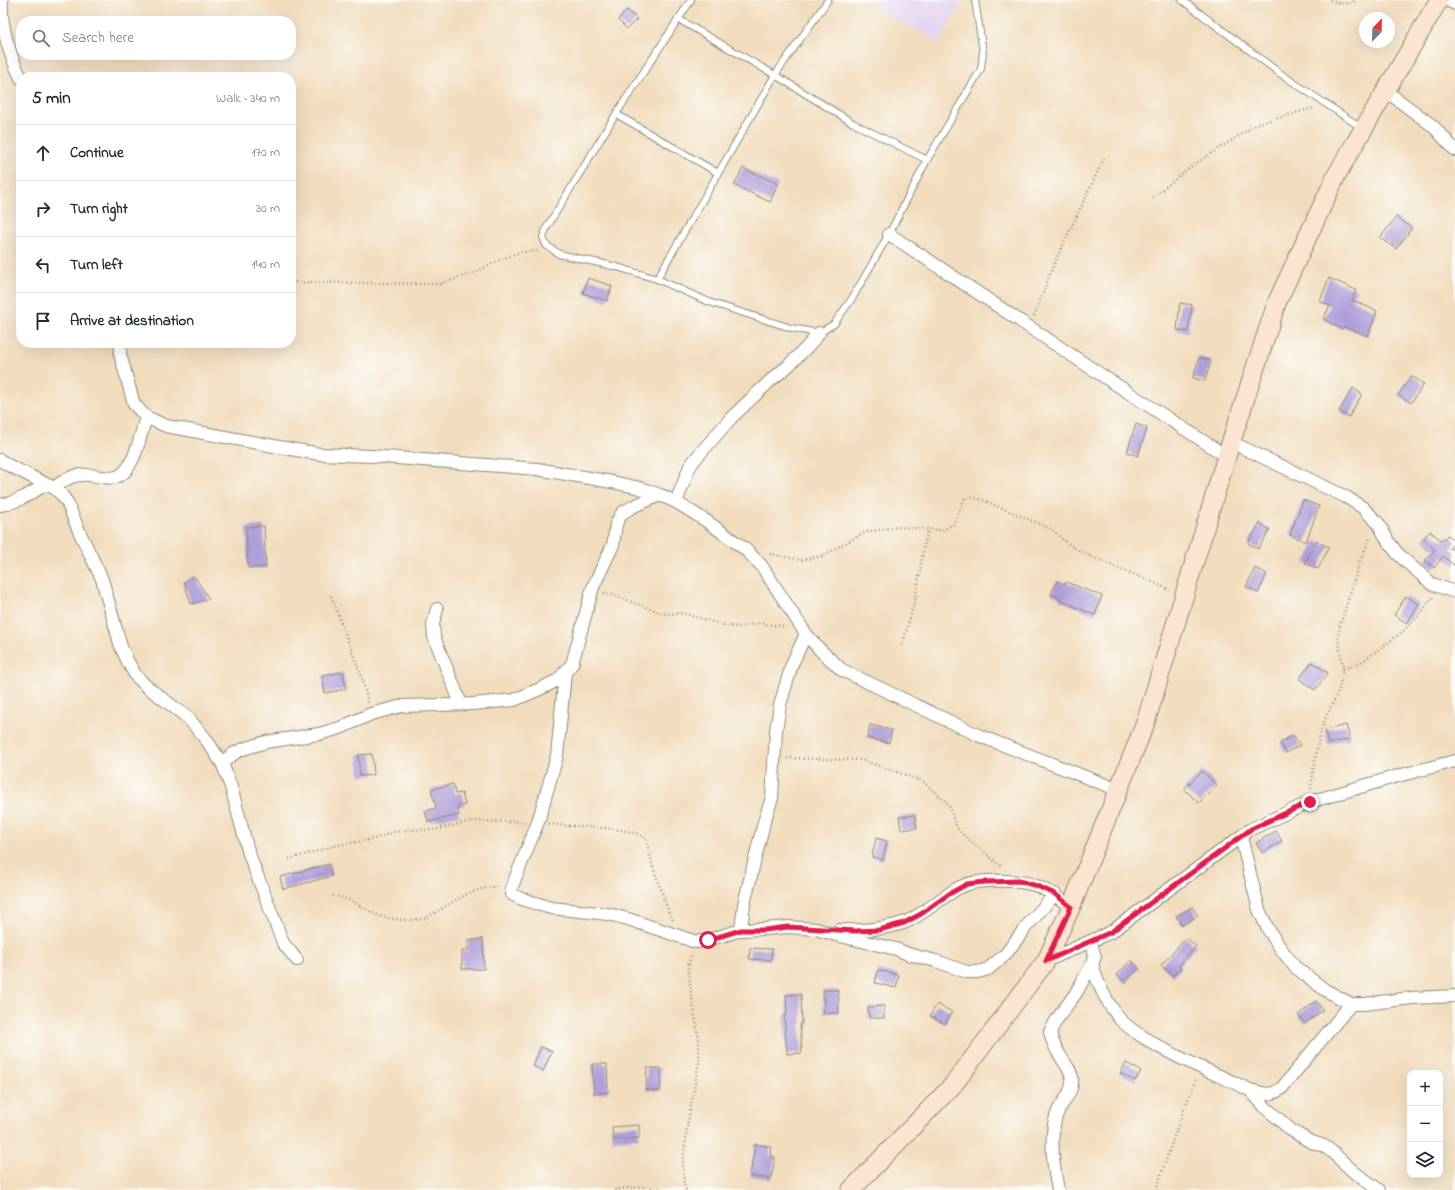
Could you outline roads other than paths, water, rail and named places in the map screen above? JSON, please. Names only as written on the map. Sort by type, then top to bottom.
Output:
[{"type":"main road","points":[[851,1190],[953,1085],[1046,961],[1071,907],[1145,724],[1228,449],[1277,302],[1337,174],[1439,0]]},
{"type":"street","points":[[2,0],[1,6],[3,29],[11,58],[18,72]]},
{"type":"street","points":[[1447,0],[1455,4]]},
{"type":"street","points":[[1386,91],[1433,126],[1455,150]]},
{"type":"street","points":[[889,234],[1100,374],[1228,449],[1346,497],[1362,507],[1378,523],[1397,553],[1432,584],[1454,591]]},
{"type":"street","points":[[676,502],[690,466],[697,457],[731,418],[788,366],[819,333]]},
{"type":"street","points":[[120,348],[120,354],[134,404],[146,417],[166,426],[320,454],[371,456],[537,469],[640,488],[676,502],[708,522],[745,549],[761,565],[804,632],[821,651],[842,670],[980,736],[1119,790]]},
{"type":"street","points":[[0,506],[13,503],[50,486],[80,475],[112,478],[121,474],[128,468],[135,455],[146,417]]},
{"type":"street","points":[[0,460],[50,486],[61,494],[67,502],[102,579],[121,647],[136,676],[146,686],[188,718],[205,738],[222,763],[231,787],[248,854],[283,943],[297,960]]},
{"type":"street","points":[[222,763],[233,754],[243,749],[266,742],[326,732],[340,728],[371,714],[402,706],[514,700],[558,680],[572,664],[591,592],[613,544],[616,524],[622,513],[660,495]]},
{"type":"street","points":[[437,609],[433,624],[434,637],[461,704]]},
{"type":"street","points":[[741,930],[744,904],[764,822],[772,798],[776,731],[780,705],[792,664],[804,632]]},
{"type":"street","points":[[565,673],[557,756],[538,822],[511,889],[512,894],[519,898],[552,908],[608,914],[628,919],[696,942],[741,930],[765,930],[788,927],[855,931],[879,930],[904,923],[921,914],[949,894],[967,884],[985,882],[1019,881],[1037,886],[1055,894],[1071,907]]},
{"type":"street","points":[[1046,961],[1111,932],[1251,829],[1310,802],[1394,777],[1455,761]]},
{"type":"street","points":[[1240,837],[1259,910],[1268,929],[1280,949],[1295,966],[1325,990],[1351,1004],[1364,1004],[1412,998],[1455,996]]},
{"type":"street","points":[[816,929],[896,949],[967,972],[978,972],[988,969],[1005,955],[1026,927],[1055,894]]},
{"type":"street","points":[[1058,1190],[1053,1160],[1052,1142],[1057,1115],[1059,1109],[1068,1096],[1072,1084],[1072,1076],[1060,1056],[1050,1032],[1057,1019],[1076,993],[1092,964],[1094,957],[1091,942]]},
{"type":"street","points":[[1092,964],[1095,976],[1120,1019],[1142,1037],[1173,1055],[1250,1090],[1271,1094],[1280,1089],[1351,1004]]},
{"type":"street","points":[[1250,1090],[1266,1108],[1291,1130],[1309,1141],[1324,1146],[1355,1173],[1379,1190]]},
{"type":"lane","points":[[691,0],[616,114],[547,227],[543,237],[546,245],[559,254],[617,267],[657,279],[709,302],[791,328],[819,333],[834,324],[853,297],[889,234],[927,160],[981,69],[984,52],[975,0]]},
{"type":"lane","points":[[657,279],[775,75],[828,0]]},
{"type":"lane","points":[[1182,0],[1281,74],[1364,130]]},
{"type":"lane","points":[[678,19],[853,122],[927,160]]},
{"type":"lane","points":[[616,114],[718,173]]}]
